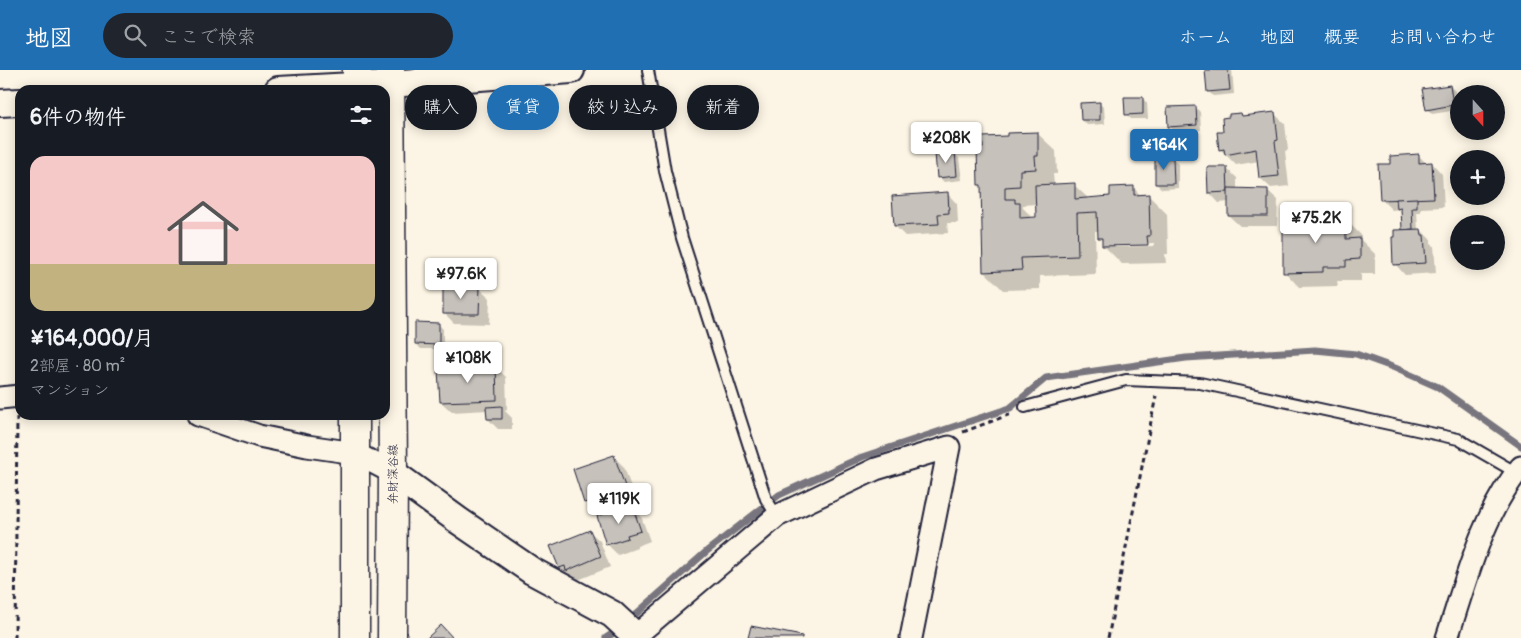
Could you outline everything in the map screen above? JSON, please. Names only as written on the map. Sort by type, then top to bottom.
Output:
[{"type":"main road","name":"弁財深谷線","points":[[390,77],[393,473],[392,638]]},
{"type":"main road","points":[[355,420],[355,638]]},
{"type":"street","points":[[327,85],[390,77],[571,70]]},
{"type":"street","points":[[0,103],[15,102]]},
{"type":"street","points":[[213,420],[260,436],[307,446],[355,453],[393,473],[532,571],[612,614],[635,637],[771,507],[876,469],[949,447],[910,638]]},
{"type":"street","points":[[1447,638],[1485,528],[1519,470]]},
{"type":"lane","points":[[648,70],[665,171],[682,238],[771,507]]},
{"type":"lane","points":[[1025,407],[1126,380],[1200,383],[1458,439],[1519,470]]},
{"type":"path","points":[[1108,638],[1159,381]]},
{"type":"path","points":[[13,397],[15,638]]},
{"type":"path","points":[[949,447],[961,433],[1005,417],[1025,407]]},
{"type":"building","points":[[1205,70],[1228,70],[1230,90],[1207,92]]},
{"type":"building","points":[[1450,85],[1450,106],[1426,110],[1422,89]]},
{"type":"building","points":[[1124,97],[1143,97],[1143,114],[1125,115]]},
{"type":"building","points":[[1100,102],[1100,120],[1081,120],[1080,103]]},
{"type":"building","points":[[1196,106],[1197,125],[1168,127],[1167,107]]},
{"type":"building","points":[[1275,112],[1278,140],[1275,141],[1279,176],[1259,178],[1256,149],[1225,155],[1224,149],[1219,150],[1217,132],[1223,132],[1222,118],[1229,117],[1229,114],[1241,113],[1242,116]]},
{"type":"building","points":[[1038,132],[1038,156],[1035,156],[1036,169],[1020,170],[1020,186],[1005,187],[1005,199],[1015,199],[1015,203],[1020,203],[1020,218],[1036,217],[1035,185],[1075,183],[1075,199],[1110,196],[1110,187],[1134,186],[1134,195],[1149,194],[1150,236],[1147,236],[1148,245],[1102,246],[1102,238],[1098,238],[1097,212],[1077,213],[1078,256],[1021,258],[1022,270],[983,272],[981,185],[978,185],[977,148],[983,148],[982,137],[1007,136],[1007,133]]},
{"type":"building","points":[[955,151],[957,176],[937,178],[935,153]]},
{"type":"building","points":[[1419,154],[1419,163],[1432,162],[1434,198],[1380,200],[1378,164],[1390,164],[1390,156]]},
{"type":"building","points":[[1155,158],[1173,158],[1174,184],[1155,184]]},
{"type":"building","points":[[1207,167],[1227,167],[1228,192],[1208,193]]},
{"type":"building","points":[[1228,188],[1268,189],[1268,216],[1228,216]]},
{"type":"building","points":[[948,192],[949,213],[938,214],[939,224],[894,226],[892,196]]},
{"type":"building","points":[[1417,198],[1417,208],[1412,208],[1413,229],[1402,230],[1401,208],[1397,209],[1396,199]]},
{"type":"building","points":[[1292,211],[1318,211],[1318,220],[1346,219],[1346,239],[1360,238],[1360,259],[1346,260],[1346,267],[1323,267],[1323,272],[1283,273],[1283,220],[1292,219]]},
{"type":"building","points":[[1421,229],[1422,235],[1424,235],[1426,263],[1393,265],[1392,237],[1394,237],[1394,230]]},
{"type":"building","points":[[443,286],[480,287],[479,314],[443,314]]},
{"type":"building","points":[[415,322],[439,323],[439,345],[415,344]]},
{"type":"building","points":[[449,366],[496,366],[497,400],[440,402],[438,370],[449,370]]},
{"type":"building","points":[[502,406],[502,419],[487,419],[486,407]]},
{"type":"building","points":[[614,455],[626,489],[584,503],[573,469]]},
{"type":"building","points":[[632,505],[641,531],[627,535],[628,538],[606,545],[597,516]]},
{"type":"building","points":[[590,530],[601,556],[566,571],[565,566],[559,568],[550,546]]},
{"type":"building","points":[[441,625],[453,638],[427,638]]},
{"type":"building","points":[[751,626],[802,636],[802,638],[748,638]]},
{"type":"waterway","points":[[636,614],[707,551],[779,495],[862,457],[1010,408],[1046,378],[1186,358],[1315,350],[1356,354],[1395,368],[1438,387],[1521,446]]},
{"type":"waterway","points":[[606,638],[612,634]]}]
